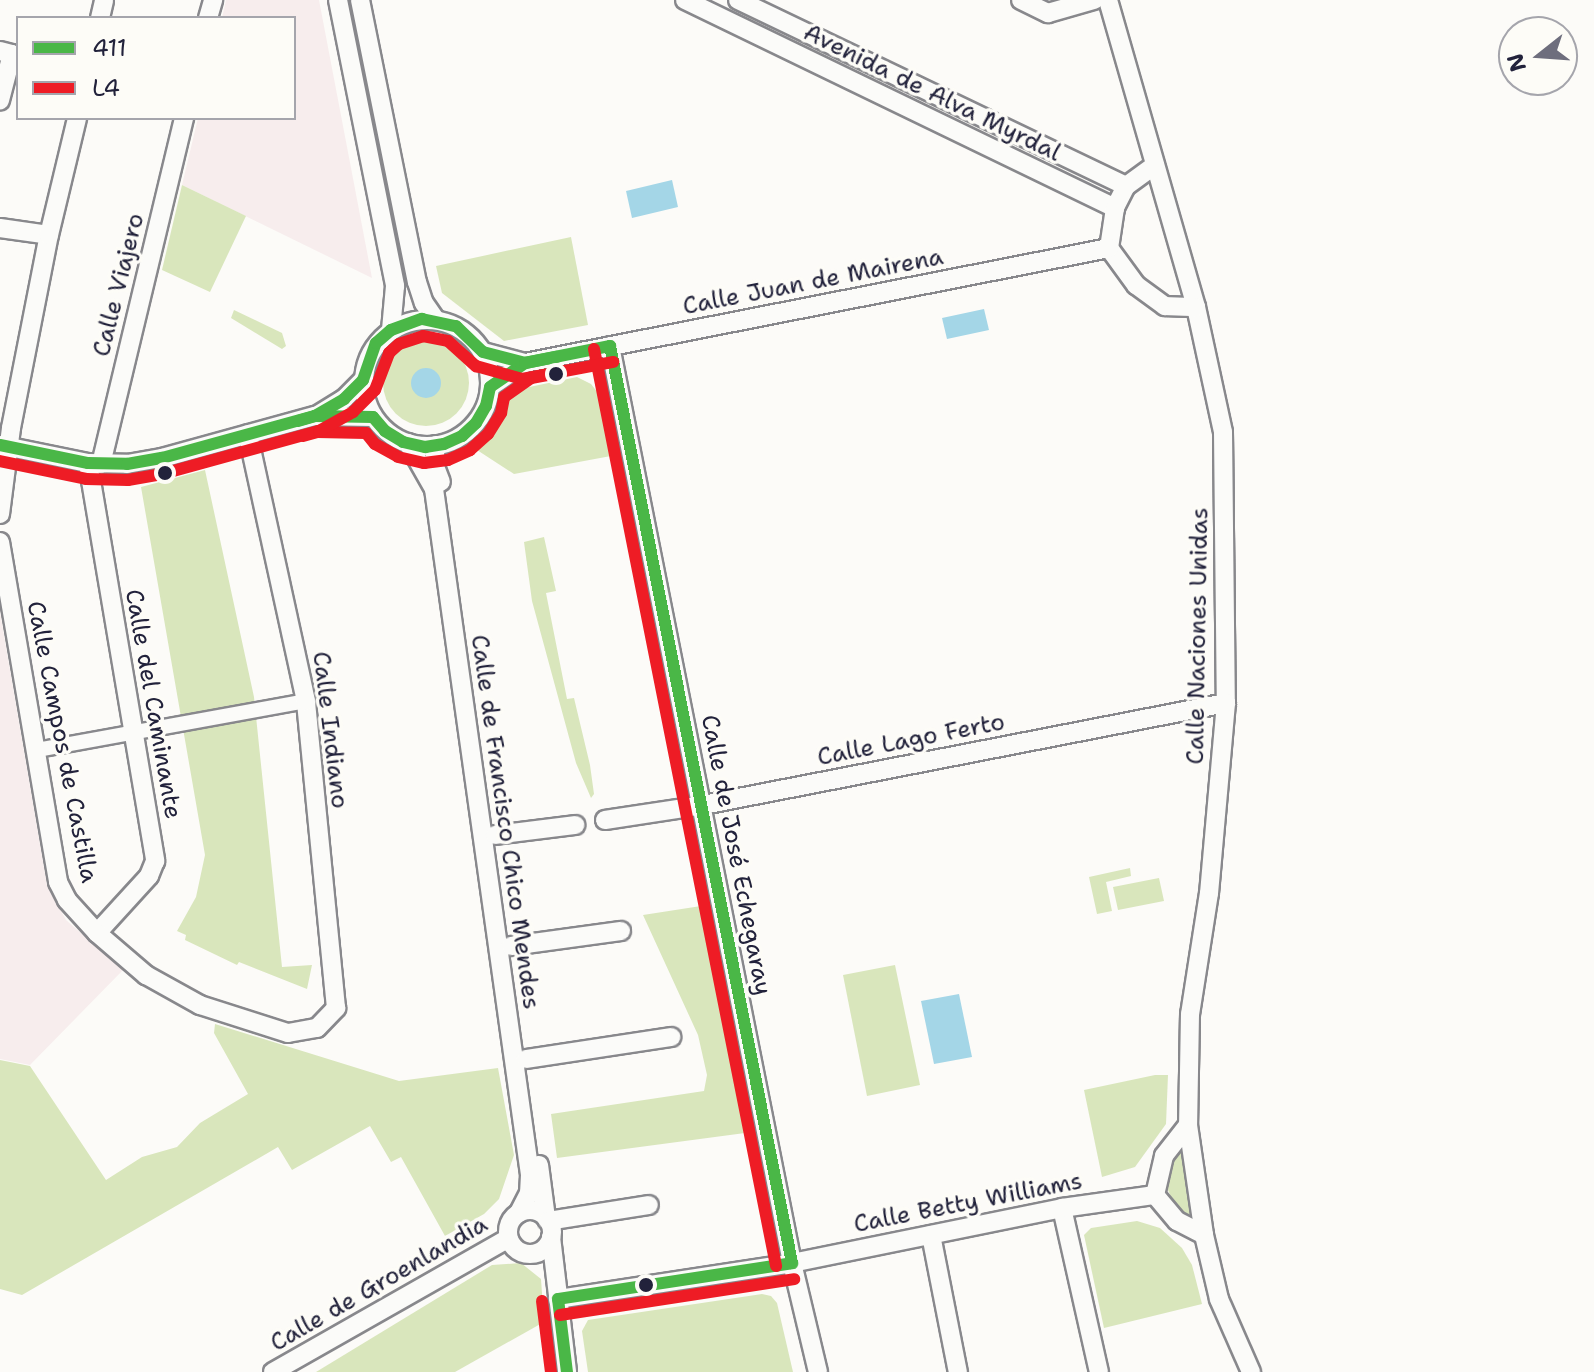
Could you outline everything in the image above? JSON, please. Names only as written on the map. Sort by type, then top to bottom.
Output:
[{"type":"street","points":[[338,0],[395,286],[391,330]]},
{"type":"street","points":[[360,0],[417,282],[424,303],[435,319]]},
{"type":"street","name":"Avenida de Alva Myrdal","points":[[685,0],[1115,208]]},
{"type":"street","name":"Avenida de Alva Myrdal","points":[[738,0],[1126,186]]},
{"type":"street","points":[[1021,0],[1048,13],[1094,0]]},
{"type":"street","name":"Calle Naciones Unidas","points":[[1108,0],[1196,307],[1223,432],[1226,703],[1209,893],[1190,1014],[1188,1125],[1204,1235],[1219,1299],[1251,1372]]},
{"type":"street","points":[[0,100],[6,53]]},
{"type":"street","points":[[0,514],[8,469],[4,446],[77,120]]},
{"type":"street","name":"Calle Viajero","points":[[94,464],[143,287],[184,120]]},
{"type":"street","points":[[1155,165],[1126,186],[1115,208],[1109,248],[1136,285],[1165,306],[1196,307]]},
{"type":"street","points":[[0,228],[49,235]]},
{"type":"street","name":"Calle Juan de Mairena","points":[[490,387],[525,363],[1109,248]]},
{"type":"street","points":[[435,319],[456,326],[483,352],[490,387],[486,406],[476,423],[462,436],[436,445],[408,443],[385,431],[373,417],[365,397],[363,380],[372,352],[391,330],[406,322],[435,319]]},
{"type":"street","name":"Calle de José Echegaray","points":[[610,346],[792,1263],[818,1372]]},
{"type":"street","name":"Calle Juan de Mairena","points":[[483,352],[525,363]]},
{"type":"street","points":[[4,446],[94,464],[162,458],[315,416],[344,399],[363,380]]},
{"type":"street","points":[[315,416],[373,417]]},
{"type":"street","name":"Calle Indiano","points":[[248,434],[306,701],[336,1008],[317,1028]]},
{"type":"street","name":"Calle de Francisco Chico Mendes","points":[[408,443],[434,489],[530,1175],[529,1193],[519,1213]]},
{"type":"street","name":"Calle de Francisco Chico Mendes","points":[[436,445],[434,464],[449,512],[511,946],[567,1372]]},
{"type":"street","name":"Calle del Caminante","points":[[94,464],[155,861],[149,876],[97,933]]},
{"type":"street","name":"Calle Campos de Castilla","points":[[0,542],[58,882],[67,900],[97,933],[146,975],[200,1005],[288,1033],[317,1028]]},
{"type":"street","points":[[37,750],[306,701]]},
{"type":"street","name":"Calle Lago Ferto","points":[[605,820],[703,805],[1226,703]]},
{"type":"street","points":[[495,835],[575,825]]},
{"type":"street","points":[[511,946],[621,931]]},
{"type":"street","points":[[526,1059],[671,1037]]},
{"type":"street","points":[[1188,1125],[1164,1156],[1155,1195],[1177,1221],[1204,1235]]},
{"type":"street","name":"Calle Betty Williams","points":[[558,1299],[792,1263],[1062,1208],[1155,1195]]},
{"type":"street","points":[[548,1225],[649,1205]]},
{"type":"street","points":[[1062,1208],[1099,1372]]},
{"type":"street","points":[[534,1211],[548,1225],[539,1252],[515,1245],[510,1224],[519,1213],[534,1211]]},
{"type":"street","points":[[931,1235],[958,1372]]},
{"type":"street","name":"Calle de Francisco Chico Mendes","points":[[515,1245],[546,1269],[558,1299]]},
{"type":"street","name":"Calle de Groenlandia","points":[[273,1372],[515,1245]]},
{"type":"shaded area","points":[[226,0],[319,0],[372,278],[182,185],[198,120],[296,120],[296,16],[222,16]]},
{"type":"shaded area","points":[[0,612],[47,885],[66,920],[123,970],[30,1065],[0,1059]]},
{"type":"green space","points":[[182,185],[246,216],[210,292],[162,270]]},
{"type":"green space","points":[[571,237],[588,325],[504,341],[442,293],[436,266]]},
{"type":"green space","points":[[234,310],[282,333],[286,346],[282,349],[231,318]]},
{"type":"green space","points":[[418,340],[434,340],[457,352],[466,366],[469,383],[466,400],[457,414],[434,426],[418,426],[402,419],[390,407],[383,391],[383,375],[390,359],[402,347]]},
{"type":"green space","points":[[577,377],[591,384],[598,393],[611,456],[514,474],[477,450],[446,455],[475,434],[496,402],[505,395],[515,390]]},
{"type":"green space","points":[[205,470],[254,697],[282,967],[312,965],[307,989],[239,962],[237,965],[185,940],[186,935],[177,931],[196,897],[205,855],[141,487]]},
{"type":"green space","points":[[544,537],[556,591],[546,593],[567,699],[574,698],[590,765],[594,794],[591,798],[576,763],[532,601],[524,542]]},
{"type":"green space","points":[[1130,868],[1131,876],[1106,882],[1112,911],[1097,914],[1089,877]]},
{"type":"green space","points":[[1159,878],[1164,901],[1118,910],[1113,887]]},
{"type":"green space","points":[[701,906],[745,1133],[557,1158],[551,1114],[704,1091],[707,1075],[698,1035],[643,915]]},
{"type":"green space","points":[[895,965],[920,1085],[867,1096],[843,975]]},
{"type":"green space","points":[[215,1024],[399,1081],[498,1068],[514,1155],[499,1199],[484,1214],[445,1236],[401,1157],[391,1162],[370,1126],[292,1170],[278,1147],[22,1295],[0,1289],[0,1060],[30,1066],[106,1180],[142,1157],[177,1147],[200,1123],[248,1094],[214,1033]]},
{"type":"green space","points":[[1168,1075],[1166,1124],[1135,1167],[1102,1177],[1084,1090]]},
{"type":"green space","points":[[1181,1149],[1192,1217],[1175,1207],[1168,1190],[1168,1169]]},
{"type":"green space","points":[[1137,1221],[1160,1228],[1182,1248],[1192,1265],[1202,1304],[1104,1328],[1084,1235],[1091,1228]]},
{"type":"green space","points":[[521,1263],[541,1279],[544,1322],[455,1372],[316,1372],[492,1265]]},
{"type":"green space","points":[[762,1294],[771,1296],[777,1303],[793,1372],[588,1372],[582,1331],[588,1320]]},
{"type":"water","points":[[672,180],[678,207],[632,218],[626,191]]},
{"type":"water","points":[[984,309],[989,330],[947,339],[942,318]]},
{"type":"water","points":[[426,368],[437,372],[441,383],[437,394],[426,398],[415,394],[411,383],[415,372]]},
{"type":"water","points":[[959,994],[972,1057],[934,1064],[921,1001]]},
{"type":"transit line","name":"411","points":[[0,445],[88,463],[127,464],[162,458],[315,416],[344,399],[363,380],[376,343],[391,330],[422,319],[456,326],[483,352],[525,363],[610,346]]},
{"type":"transit line","name":"L4","points":[[0,461],[86,479],[128,480],[166,473],[319,431],[353,412],[375,390],[389,353],[399,344],[423,336],[448,341],[476,366],[522,379],[613,362]]},
{"type":"transit line","name":"411","points":[[610,346],[792,1263]]},
{"type":"transit line","name":"L4","points":[[594,349],[776,1266]]},
{"type":"transit line","name":"411","points":[[298,421],[315,416],[373,417],[385,431],[403,442],[425,447],[444,444],[462,436],[476,423],[486,406],[490,387],[525,363],[557,357]]},
{"type":"transit line","name":"L4","points":[[303,436],[317,432],[366,433],[375,444],[398,457],[424,463],[448,460],[470,450],[488,434],[501,413],[504,397],[531,378],[560,373]]},
{"type":"transit line","name":"411","points":[[558,1299],[792,1263]]},
{"type":"transit line","name":"L4","points":[[560,1315],[794,1279]]},
{"type":"transit line","name":"411","points":[[558,1299],[567,1372]]},
{"type":"transit line","name":"L4","points":[[542,1301],[551,1372]]}]
